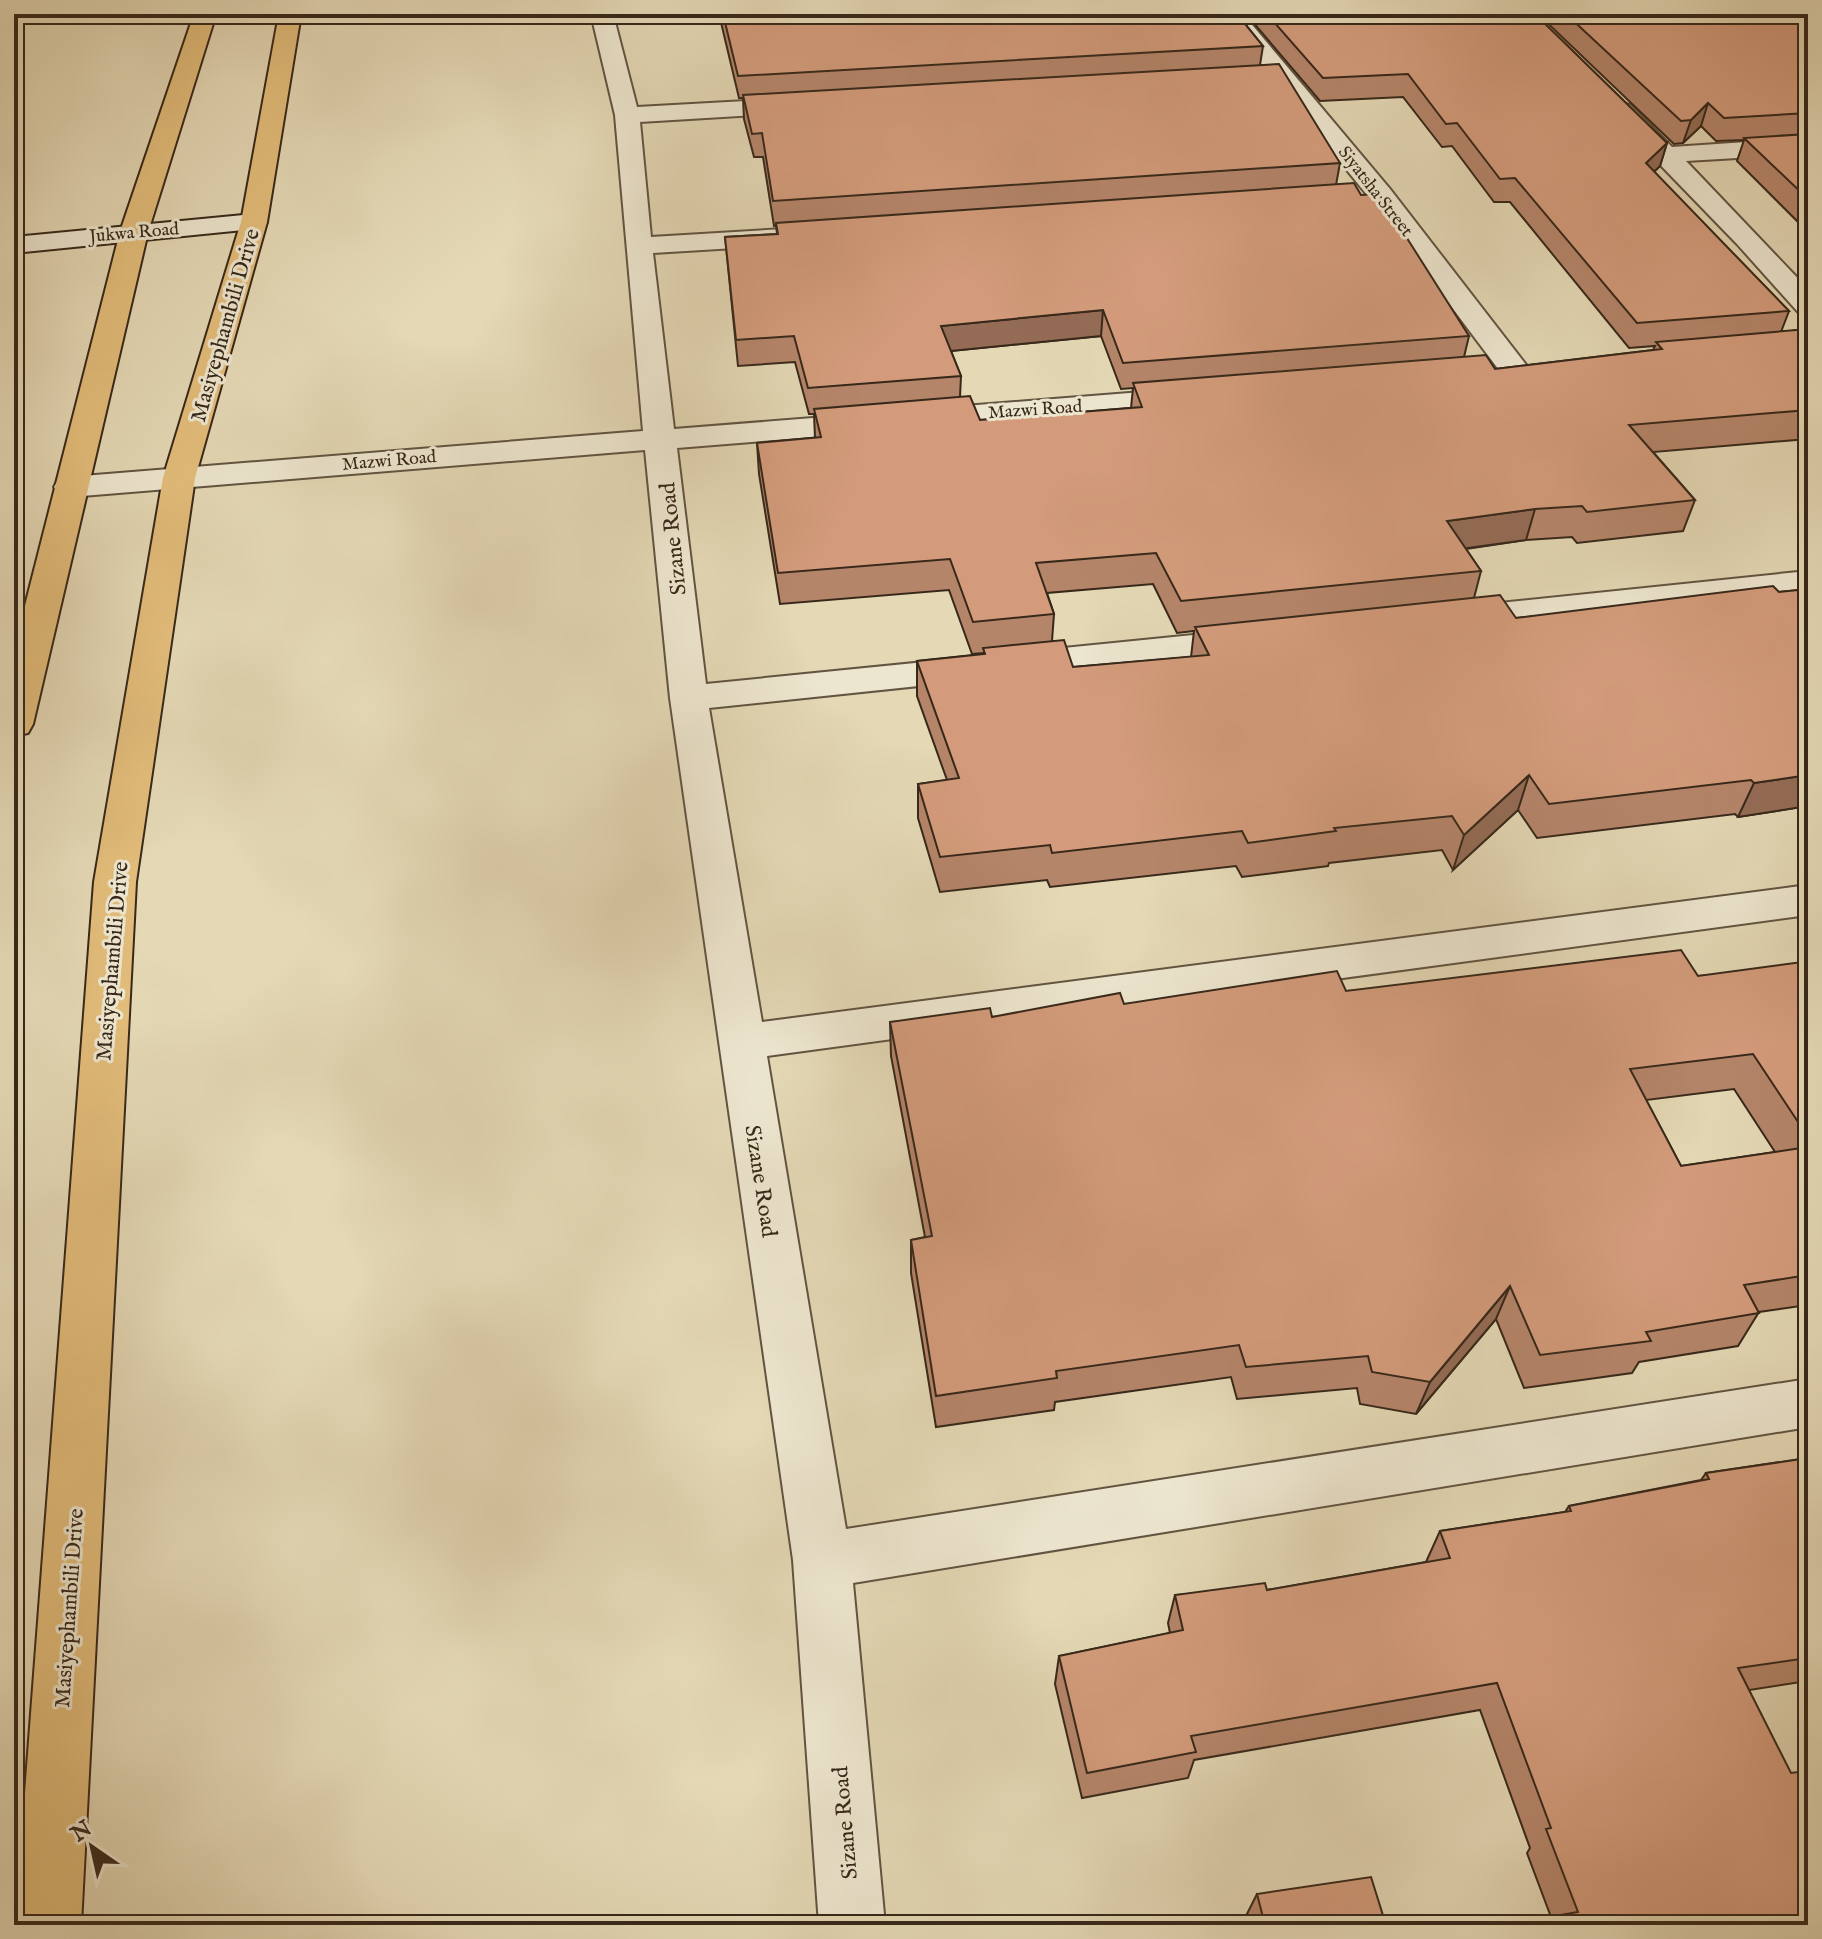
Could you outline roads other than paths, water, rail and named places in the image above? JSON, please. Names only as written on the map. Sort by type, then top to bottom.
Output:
[{"type":"main road","points":[[14,724],[134,232],[205,14]]},
{"type":"main road","name":"Masiyephambili Drive","points":[[48,1925],[115,882],[140,741],[179,478],[254,222],[290,14]]},
{"type":"street","name":"Sizane Road","points":[[602,14],[627,115],[638,246],[689,698],[822,1560],[852,1925]]},
{"type":"street","name":"Siyatsha Street","points":[[1231,14],[1532,370],[1485,374]]},
{"type":"street","points":[[1253,79],[1284,77]]},
{"type":"street","points":[[1600,90],[1667,155],[1808,306]]},
{"type":"street","points":[[627,115],[831,103]]},
{"type":"street","points":[[1667,155],[1808,146]]},
{"type":"street","points":[[1350,198],[1381,195]]},
{"type":"street","name":"Jukwa Road","points":[[14,245],[254,222]]},
{"type":"street","points":[[638,246],[812,235]]},
{"type":"street","name":"Mazwi Road","points":[[70,487],[661,437],[1215,395]]},
{"type":"street","points":[[1414,623],[1808,582]]},
{"type":"street","points":[[689,698],[1288,636]]},
{"type":"street","points":[[740,1042],[1808,900]]},
{"type":"street","points":[[822,1560],[1808,1403]]}]
